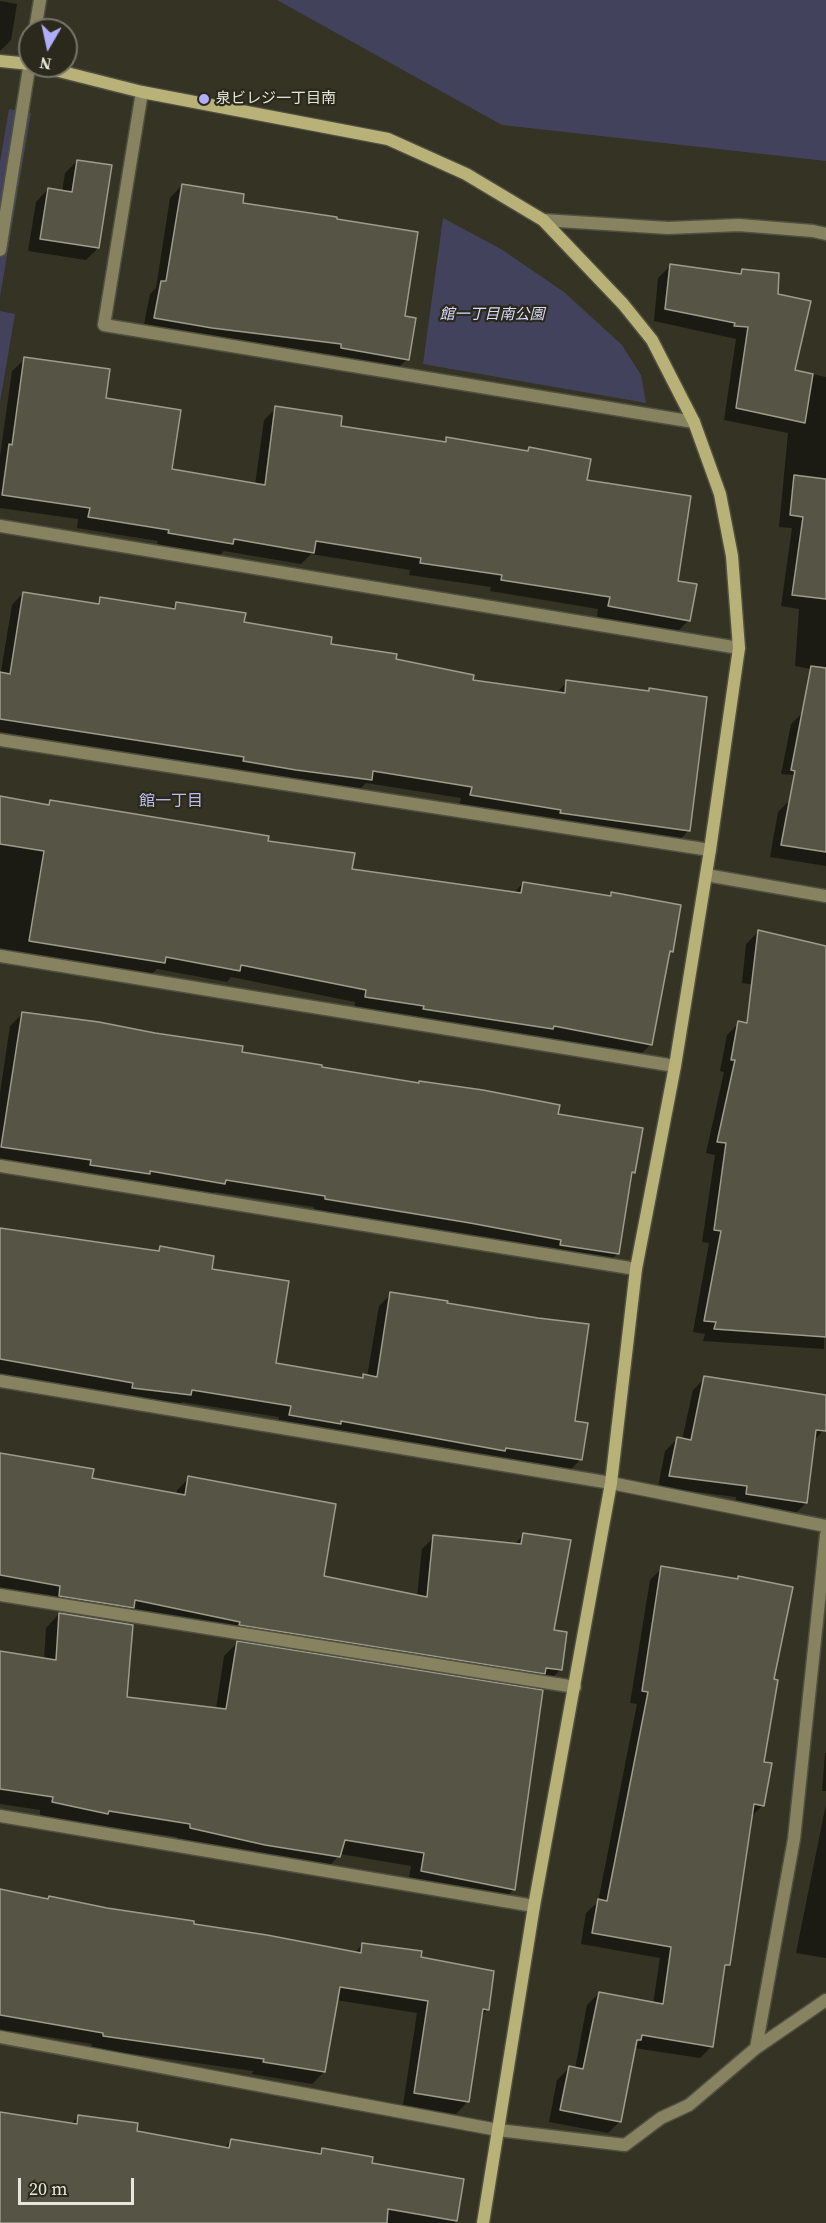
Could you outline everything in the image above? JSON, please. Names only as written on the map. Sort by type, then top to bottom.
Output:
[{"type":"street","points":[[37,18],[40,0]]},
{"type":"street","points":[[0,61],[18,62]]},
{"type":"street","points":[[78,76],[142,92],[388,139],[466,174],[543,220],[623,304],[652,340],[694,422],[720,494],[732,556],[739,648],[710,850],[675,1066],[636,1269],[610,1483],[534,1906],[483,2223]]},
{"type":"street","points":[[0,250],[28,78]]},
{"type":"street","points":[[142,92],[104,325],[694,422]]},
{"type":"street","points":[[543,220],[668,228],[739,225],[826,234]]},
{"type":"street","points":[[0,526],[739,648]]},
{"type":"street","points":[[0,740],[710,850]]},
{"type":"street","points":[[706,875],[826,896]]},
{"type":"street","points":[[0,956],[675,1066]]},
{"type":"street","points":[[0,1166],[636,1269]]},
{"type":"street","points":[[0,1381],[610,1483],[826,1526]]},
{"type":"street","points":[[756,2048],[794,1839],[826,1535]]},
{"type":"street","points":[[0,1595],[575,1687]]},
{"type":"street","points":[[0,1816],[534,1906]]},
{"type":"street","points":[[0,2037],[498,2130],[625,2145],[662,2118],[689,2105],[756,2048],[826,2000]]},
{"type":"green space","points":[[277,0],[826,0],[826,161],[502,125]]},
{"type":"green space","points":[[9,109],[31,113],[0,297],[0,162]]},
{"type":"green space","name":"館一丁目南公園","points":[[443,218],[501,249],[564,292],[622,345],[641,375],[646,403],[423,364]]},
{"type":"green space","points":[[0,311],[15,314],[0,402]]},
{"type":"building","points":[[77,160],[112,165],[99,248],[40,239],[48,188],[72,192]]},
{"type":"building","points":[[182,184],[244,194],[243,203],[418,232],[405,316],[416,318],[409,360],[341,348],[341,344],[212,328],[154,318],[161,281],[166,281]]},
{"type":"building","points":[[670,264],[741,274],[742,269],[779,273],[778,294],[811,301],[795,370],[813,374],[805,423],[736,408],[748,327],[734,326],[735,323],[665,309]]},
{"type":"building","points":[[24,357],[110,369],[106,398],[181,410],[172,469],[265,485],[275,406],[342,416],[341,426],[446,442],[446,437],[528,451],[529,447],[591,459],[587,480],[691,496],[678,581],[697,584],[690,621],[608,606],[610,597],[501,580],[502,575],[420,563],[421,558],[316,541],[314,553],[234,539],[233,544],[168,533],[169,530],[88,517],[90,508],[2,495],[9,444],[12,445]]},
{"type":"building","points":[[794,475],[826,479],[826,599],[792,595],[803,517],[790,515]]},
{"type":"building","points":[[23,592],[99,604],[100,597],[175,609],[176,602],[246,613],[244,622],[332,637],[331,644],[397,654],[396,659],[474,675],[473,680],[565,693],[566,680],[649,691],[649,688],[707,697],[690,831],[560,813],[561,810],[470,795],[472,787],[373,771],[372,780],[296,770],[243,761],[244,757],[0,719],[0,672],[10,674]]},
{"type":"building","points":[[811,666],[826,668],[826,852],[781,845],[795,771],[791,770]]},
{"type":"building","points":[[0,796],[49,805],[50,800],[269,836],[268,841],[355,853],[352,869],[521,893],[523,882],[611,896],[611,892],[681,905],[652,1045],[554,1026],[553,1029],[423,1009],[424,1006],[365,997],[366,990],[241,965],[240,971],[166,957],[165,963],[29,941],[44,851],[0,844]]},
{"type":"building","points":[[758,930],[826,946],[826,1337],[714,1329],[716,1322],[704,1321],[721,1231],[714,1230],[726,1143],[717,1142],[735,1060],[731,1060],[738,1021],[747,1023]]},
{"type":"building","points":[[22,1012],[99,1022],[243,1046],[242,1052],[322,1065],[322,1067],[419,1083],[419,1081],[483,1090],[560,1105],[558,1114],[643,1128],[635,1173],[632,1172],[619,1254],[560,1245],[561,1240],[325,1199],[325,1196],[226,1180],[225,1184],[150,1171],[150,1174],[90,1165],[91,1160],[1,1147]]},
{"type":"building","points":[[0,1228],[159,1251],[160,1246],[214,1256],[212,1269],[289,1281],[276,1363],[363,1378],[363,1374],[377,1377],[390,1292],[538,1318],[589,1324],[575,1421],[588,1423],[582,1460],[506,1448],[505,1451],[341,1421],[341,1424],[289,1415],[291,1406],[192,1390],[191,1395],[132,1388],[133,1383],[0,1359]]},
{"type":"building","points":[[704,1376],[826,1395],[826,1431],[816,1430],[807,1503],[746,1494],[747,1486],[669,1476],[677,1437],[691,1440]]},
{"type":"building","points":[[0,1453],[94,1469],[92,1478],[185,1495],[188,1476],[336,1504],[324,1576],[427,1597],[433,1535],[521,1544],[523,1533],[571,1540],[554,1630],[567,1632],[562,1670],[546,1668],[545,1674],[239,1625],[240,1622],[135,1600],[134,1608],[59,1596],[60,1586],[0,1575]]},
{"type":"building","points":[[661,1566],[738,1579],[738,1576],[793,1587],[774,1679],[778,1680],[764,1762],[772,1763],[764,1806],[754,1804],[730,1965],[725,1965],[713,2047],[642,2035],[641,2040],[637,2040],[621,2122],[560,2110],[569,2066],[583,2069],[599,1992],[663,2004],[671,1947],[592,1933],[598,1899],[607,1901],[648,1692],[642,1691]]},
{"type":"building","points":[[59,1613],[133,1625],[127,1697],[226,1709],[237,1641],[543,1690],[515,1890],[421,1871],[424,1853],[345,1840],[340,1857],[265,1845],[190,1828],[190,1824],[109,1811],[108,1814],[52,1802],[53,1797],[0,1789],[0,1651],[56,1660]]},
{"type":"building","points":[[0,1889],[48,1899],[49,1896],[107,1908],[194,1921],[194,1924],[361,1953],[362,1943],[422,1951],[421,1957],[494,1971],[489,2010],[483,2009],[469,2102],[414,2093],[428,2001],[340,1987],[325,2072],[263,2062],[264,2059],[103,2036],[103,2033],[0,2015]]},
{"type":"building","points":[[0,2112],[77,2124],[78,2115],[138,2123],[137,2131],[229,2148],[231,2139],[321,2154],[322,2148],[373,2157],[372,2163],[464,2179],[457,2221],[388,2209],[387,2223],[0,2223]]},
{"type":"place","name":"泉ビレジ一丁目南","points":[[204,99]]},
{"type":"district","name":"館一丁目","points":[[171,802]]}]
